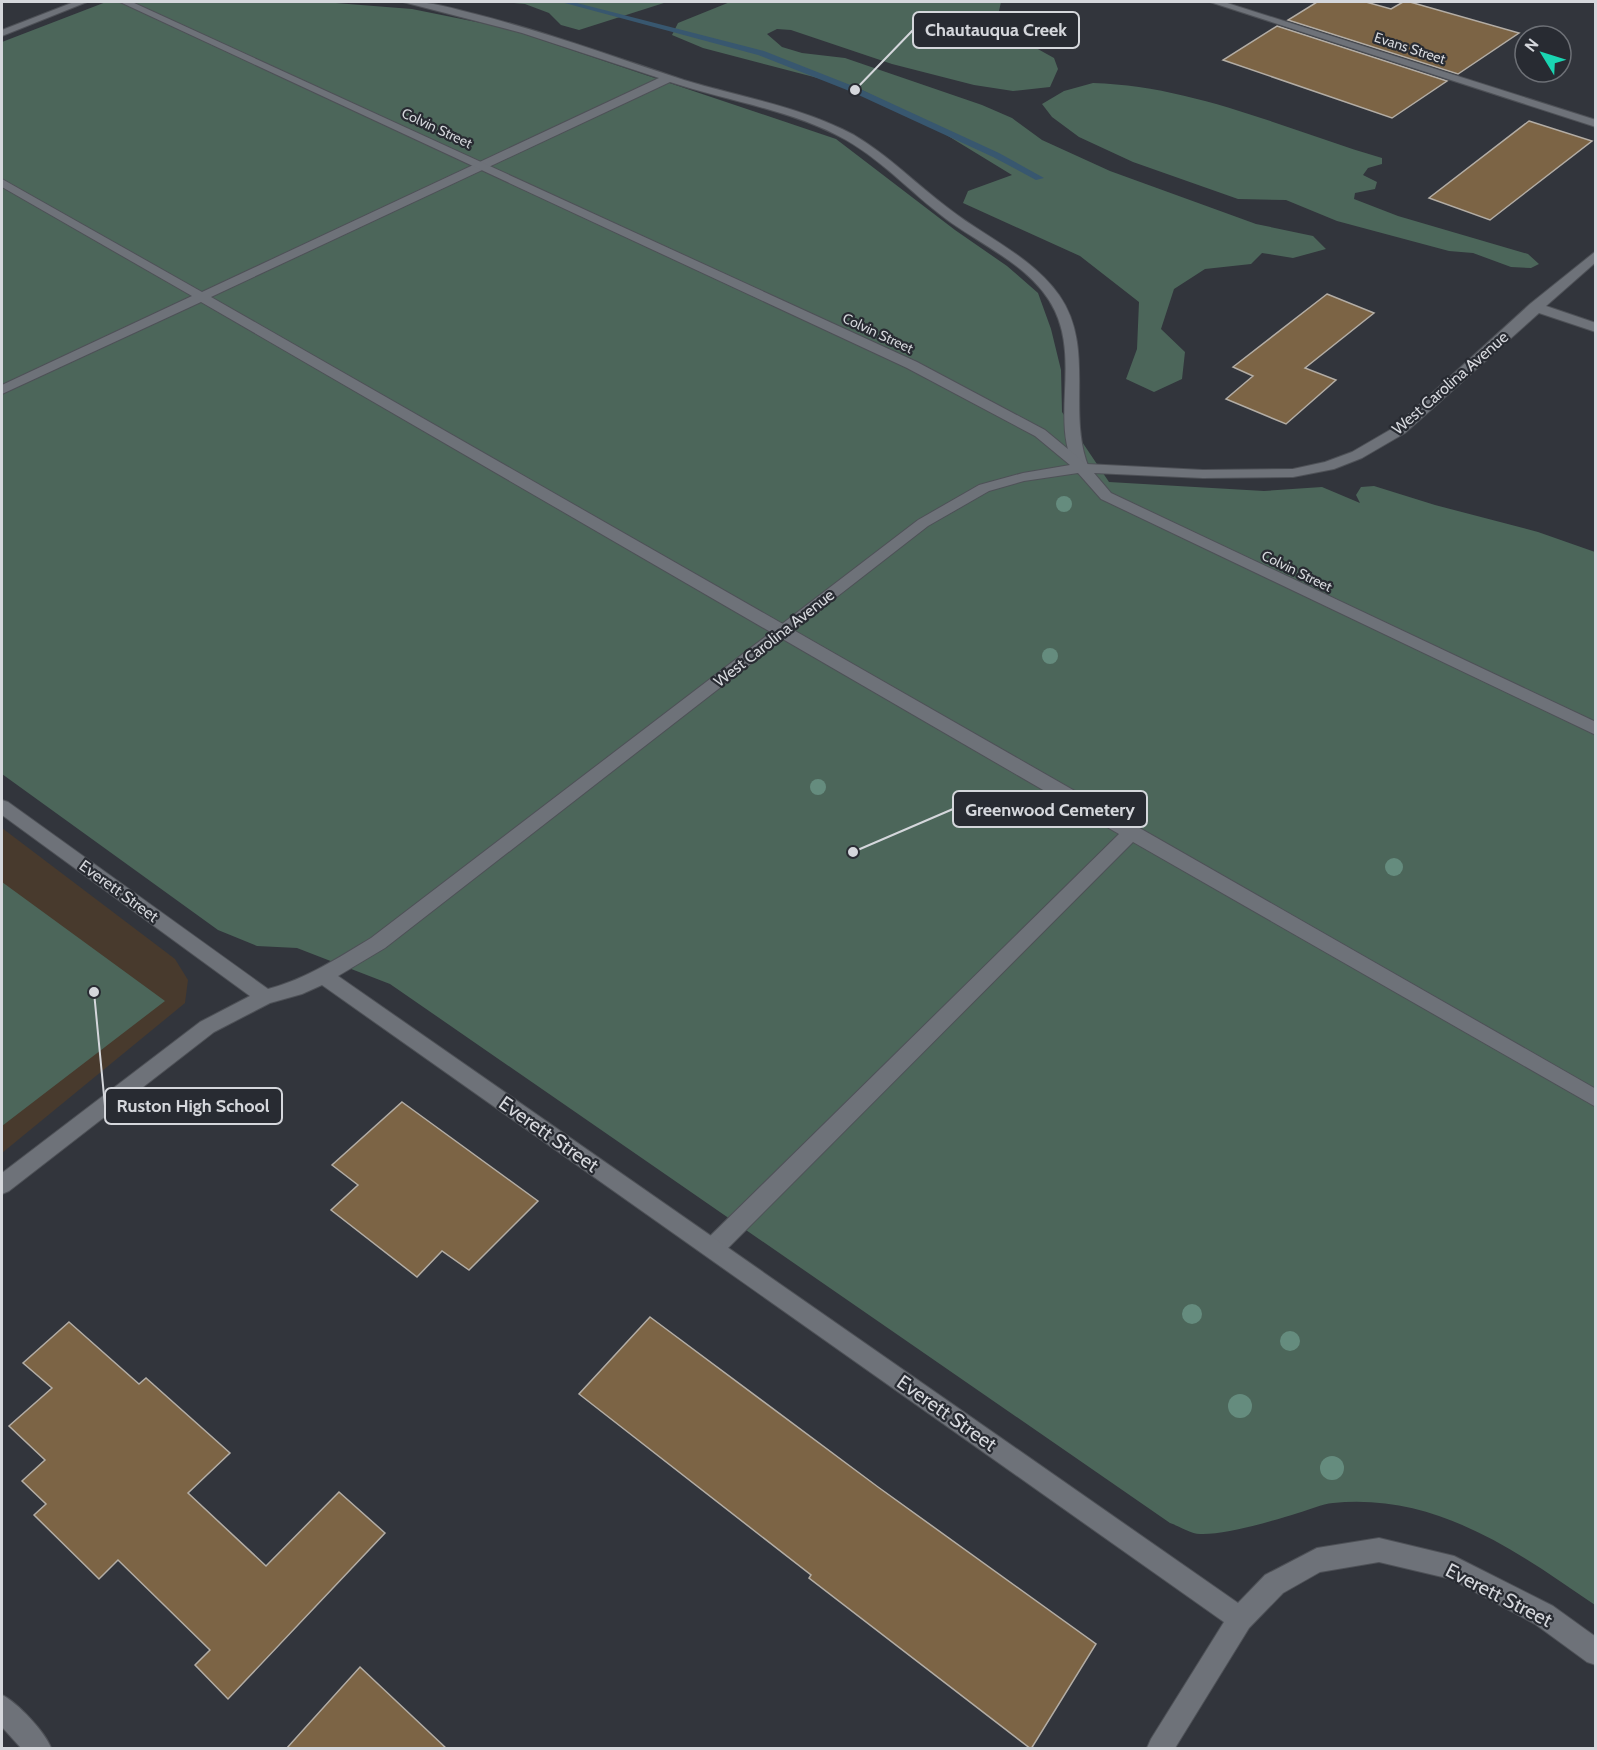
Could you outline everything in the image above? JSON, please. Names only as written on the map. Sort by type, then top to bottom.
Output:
[{"type":"street","points":[[2,33],[82,2]]},
{"type":"street","name":"Colvin Street","points":[[125,2],[912,365],[1040,433],[1082,468],[1106,496],[1596,729]]},
{"type":"street","points":[[408,2],[521,28],[669,78],[786,114],[848,137],[897,171],[955,220],[1016,261],[1046,286],[1062,312],[1070,341],[1074,372],[1070,404],[1071,436],[1074,451],[1082,468]]},
{"type":"street","name":"Evans Street","points":[[1215,2],[1596,124]]},
{"type":"street","points":[[2,390],[480,164],[669,78]]},
{"type":"street","points":[[2,182],[783,631],[1130,834],[1596,1099]]},
{"type":"street","name":"West Carolina Avenue","points":[[2,1185],[207,1027],[265,997],[296,989],[323,976],[378,943],[922,523],[954,504],[994,486],[1023,477],[1082,468],[1203,474],[1293,473],[1329,466],[1357,455],[1400,430],[1535,307],[1596,255]]},
{"type":"street","points":[[1535,307],[1596,328]]},
{"type":"street","name":"Everett Street","points":[[2,806],[265,997]]},
{"type":"street","points":[[713,1248],[1130,834]]},
{"type":"street","name":"Everett Street","points":[[323,976],[1240,1619],[1274,1584],[1317,1560],[1378,1550],[1454,1568],[1544,1615],[1596,1653]]},
{"type":"street","points":[[1160,1749],[1240,1619]]},
{"type":"street","points":[[2,1708],[38,1749]]},
{"type":"shaded area","points":[[2,828],[175,959],[188,980],[185,1003],[2,1153]]},
{"type":"green space","points":[[106,2],[323,2],[412,9],[506,28],[836,139],[955,230],[1007,266],[1038,293],[1051,329],[1061,370],[1062,412],[1109,482],[1264,491],[1322,487],[1360,503],[1356,495],[1361,487],[1374,486],[1435,505],[1538,532],[1595,552],[1595,1605],[1504,1546],[1440,1516],[1406,1507],[1371,1502],[1333,1503],[1249,1527],[1211,1534],[1193,1533],[1170,1523],[390,984],[297,948],[257,946],[218,930],[2,774],[2,42]]},
{"type":"green space","points":[[503,2],[667,2],[579,30],[561,25],[549,13],[525,4]]},
{"type":"green space","points":[[730,2],[1001,2],[997,20],[1018,38],[1054,58],[1058,69],[1050,87],[1013,91],[974,85],[892,64],[791,30],[777,29],[767,34],[782,47],[802,53],[845,58],[982,105],[1012,118],[1042,140],[1110,171],[1256,224],[1313,236],[1326,249],[1293,258],[1262,253],[1251,264],[1205,269],[1174,289],[1161,329],[1185,352],[1182,379],[1154,392],[1126,379],[1137,349],[1139,302],[1080,256],[963,203],[968,191],[1012,175],[935,128],[860,89],[703,48],[672,35],[678,23]]},
{"type":"green space","points":[[1093,83],[1131,86],[1204,101],[1382,158],[1382,164],[1368,168],[1363,175],[1377,182],[1375,189],[1355,193],[1354,199],[1398,216],[1528,254],[1539,264],[1531,268],[1511,267],[1473,253],[1449,251],[1337,221],[1286,200],[1238,199],[1133,162],[1079,137],[1052,117],[1042,104],[1064,91]]},
{"type":"green space","points":[[2,882],[165,1001],[2,1126]]},
{"type":"building","points":[[1317,2],[1366,2],[1391,9],[1403,2],[1410,2],[1513,31],[1513,37],[1458,74],[1288,20]]},
{"type":"building","points":[[1277,26],[1447,81],[1392,118],[1223,60]]},
{"type":"building","points":[[1529,121],[1592,141],[1490,220],[1429,198]]},
{"type":"building","points":[[1327,294],[1374,313],[1305,368],[1336,380],[1286,424],[1226,399],[1253,376],[1233,367]]},
{"type":"building","points":[[402,1102],[538,1201],[469,1270],[442,1251],[417,1277],[331,1210],[358,1185],[332,1165]]},
{"type":"building","points":[[650,1317],[878,1487],[1096,1644],[1031,1749],[809,1578],[811,1575],[579,1394]]},
{"type":"building","points":[[69,1322],[139,1384],[146,1378],[230,1453],[188,1493],[266,1566],[339,1492],[385,1533],[228,1699],[195,1665],[210,1650],[118,1560],[99,1579],[34,1515],[46,1504],[22,1481],[45,1460],[9,1426],[52,1388],[23,1363]]},
{"type":"building","points":[[360,1667],[447,1749],[286,1749]]},
{"type":"waterway","points":[[565,2],[761,53],[855,90],[996,155],[1039,178]]},
{"type":"place","name":"Chautauqua Creek","points":[[855,90]]},
{"type":"place","name":"Greenwood Cemetery","points":[[853,852]]},
{"type":"place","name":"Ruston High School","points":[[94,992]]}]
